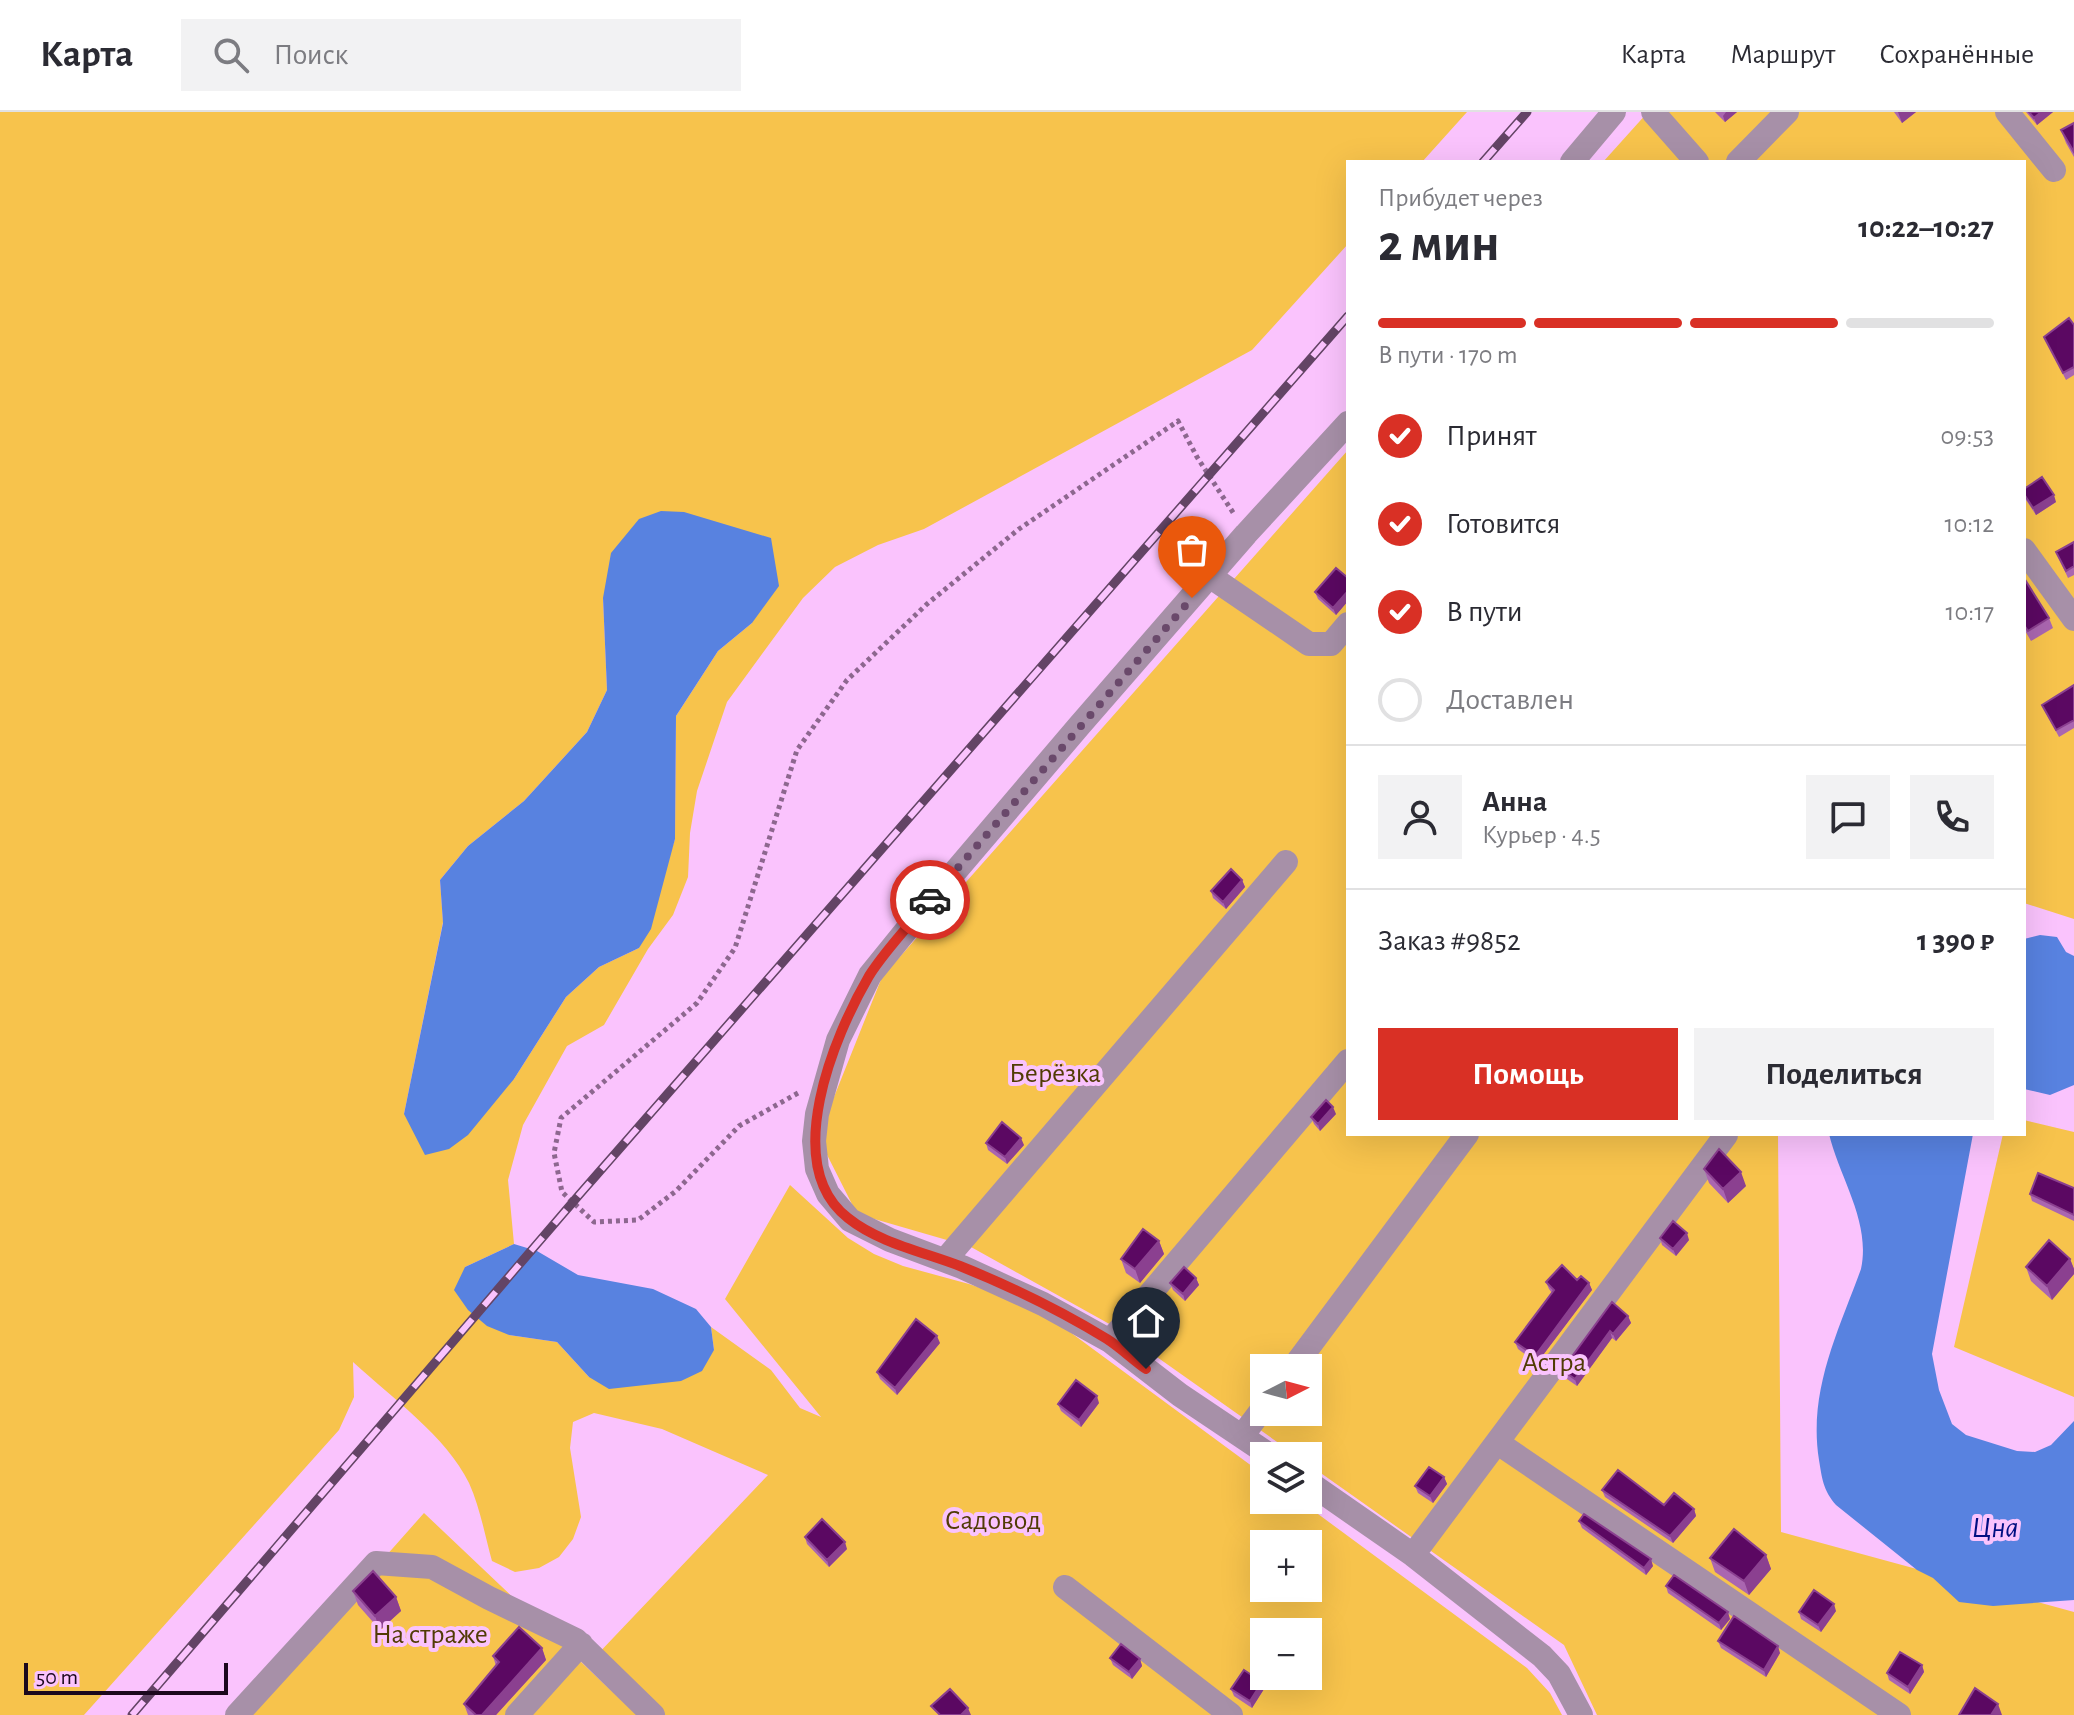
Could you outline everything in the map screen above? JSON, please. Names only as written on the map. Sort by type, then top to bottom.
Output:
[{"type":"street","points":[[1574,160],[1614,112]]},
{"type":"street","points":[[1653,112],[1695,160]]},
{"type":"street","points":[[1740,160],[1787,112]]},
{"type":"street","points":[[2007,112],[2054,170]]},
{"type":"street","points":[[1251,1442],[1180,1395],[1110,1341],[1043,1304],[850,1220],[828,1194],[817,1169],[814,1141],[817,1114],[838,1040],[870,975],[1029,784],[1246,534],[1346,425]]},
{"type":"street","points":[[2026,553],[2074,619]]},
{"type":"street","points":[[1211,577],[1309,644],[1331,644],[1346,626]]},
{"type":"street","points":[[945,1260],[1286,862]]},
{"type":"street","points":[[1110,1341],[1346,1063]]},
{"type":"street","points":[[1303,1354],[1466,1136]]},
{"type":"street","points":[[1413,1555],[1725,1136]]},
{"type":"street","points":[[1242,1436],[1250,1425]]},
{"type":"street","points":[[1498,1443],[1899,1715]]},
{"type":"street","points":[[1322,1492],[1413,1555],[1542,1656],[1559,1674],[1581,1715]]},
{"type":"street","points":[[237,1715],[376,1563],[432,1567],[581,1644],[653,1715]]},
{"type":"street","points":[[1065,1587],[1231,1715]]},
{"type":"street","points":[[517,1715],[581,1644]]},
{"type":"path","points":[[827,1076],[739,1126],[676,1191],[638,1220],[594,1222],[562,1192],[554,1153],[561,1118],[697,1003],[735,948],[797,750],[847,680],[927,604],[1019,529],[1178,421],[1246,534]]},
{"type":"green space","name":"Садовод","points":[[0,112],[1467,112],[1424,160],[1346,160],[1346,246],[1252,350],[924,529],[878,545],[835,567],[803,598],[727,702],[697,791],[690,833],[688,877],[673,915],[648,949],[604,1025],[567,1046],[523,1125],[508,1180],[514,1244],[465,1267],[509,1335],[557,1342],[589,1377],[714,1350],[711,1327],[771,1370],[800,1408],[821,1417],[725,1299],[790,1185],[848,1238],[874,1254],[1036,1307],[1250,1465],[1250,1514],[1318,1514],[1527,1668],[1550,1693],[1562,1715],[659,1715],[595,1657],[768,1475],[662,1429],[594,1413],[573,1422],[570,1448],[581,1517],[573,1539],[559,1557],[539,1568],[515,1572],[492,1561],[473,1492],[447,1449],[353,1362],[354,1397],[339,1430],[84,1715],[0,1715]],"holes":[[[603,598],[752,623],[718,651],[676,716],[675,839],[639,948],[599,967],[566,997],[514,1079],[404,1114],[443,922],[440,880],[468,846],[524,801],[587,732],[607,690]]]},
{"type":"green space","points":[[1648,112],[2074,112],[2074,919],[2026,904],[2026,160],[1605,160]]},
{"type":"green space","points":[[1346,452],[1346,1136],[1778,1136],[1781,1532],[2074,1612],[2074,1715],[1597,1715],[1564,1645],[1322,1474],[1322,1442],[1277,1442],[1255,1426],[1322,1426],[1322,1354],[1250,1354],[1250,1423],[1113,1326],[971,1247],[857,1214],[818,1137],[882,977]]},
{"type":"green space","points":[[2026,1120],[2074,1132],[2074,1397],[1954,1347],[2003,1136],[2026,1136]]},
{"type":"green space","name":"На страже","points":[[424,1513],[637,1715],[245,1715]]},
{"type":"water","points":[[661,511],[684,512],[771,538],[779,586],[752,623],[718,651],[676,716],[675,839],[651,929],[639,948],[599,967],[566,997],[514,1079],[468,1135],[449,1149],[425,1155],[404,1114],[443,923],[440,880],[468,846],[524,801],[587,732],[607,690],[603,598],[611,553],[639,519]]},
{"type":"water","points":[[2040,935],[2057,937],[2066,952],[2074,956],[2074,1085],[2050,1095],[2026,1089],[2026,938]]},
{"type":"water","name":"Цна","points":[[1830,1136],[1973,1136],[1932,1354],[1939,1390],[1952,1424],[1966,1435],[2017,1451],[2035,1452],[2051,1445],[2074,1421],[2074,1600],[1993,1606],[1959,1602],[1933,1578],[1917,1570],[1836,1505],[1828,1494],[1822,1478],[1817,1435],[1821,1386],[1861,1269],[1863,1252],[1858,1217]]},
{"type":"water","points":[[514,1244],[537,1251],[578,1275],[653,1289],[696,1309],[711,1327],[714,1350],[702,1371],[681,1381],[609,1389],[589,1377],[557,1342],[509,1335],[487,1326],[468,1310],[454,1290],[465,1267]]},
{"type":"building","points":[[2074,123],[2074,152],[2061,130]]},
{"type":"building","points":[[2069,318],[2074,325],[2074,367],[2063,373],[2044,337]]},
{"type":"building","points":[[2042,477],[2054,495],[2033,508],[2026,497],[2026,488]]},
{"type":"building","points":[[2074,542],[2074,566],[2066,571],[2056,552]]},
{"type":"building","points":[[1336,568],[1346,576],[1346,593],[1333,608],[1315,592]]},
{"type":"building","points":[[2026,581],[2049,618],[2028,631],[2026,628]]},
{"type":"building","points":[[2074,685],[2074,720],[2056,730],[2042,705]]},
{"type":"building","points":[[1231,869],[1242,880],[1223,902],[1211,891]]},
{"type":"building","points":[[1326,1100],[1333,1107],[1318,1124],[1311,1117]]},
{"type":"building","points":[[1002,1122],[1021,1138],[1005,1157],[986,1143]]},
{"type":"building","points":[[1719,1149],[1741,1172],[1723,1189],[1704,1169]]},
{"type":"building","points":[[2038,1173],[2074,1188],[2074,1215],[2030,1194]]},
{"type":"building","points":[[1673,1221],[1687,1233],[1673,1249],[1660,1238]]},
{"type":"building","points":[[1143,1229],[1159,1241],[1135,1269],[1121,1259]]},
{"type":"building","points":[[2049,1240],[2070,1259],[2047,1286],[2026,1267]]},
{"type":"building","points":[[1562,1265],[1577,1280],[1581,1276],[1589,1283],[1535,1356],[1515,1342],[1554,1290],[1546,1282]]},
{"type":"building","points":[[1184,1267],[1196,1278],[1183,1294],[1170,1283]]},
{"type":"building","points":[[1612,1302],[1628,1316],[1613,1334],[1610,1331],[1575,1379],[1562,1370]]},
{"type":"building","points":[[916,1319],[937,1336],[895,1388],[877,1372]]},
{"type":"building","points":[[1076,1380],[1097,1396],[1079,1420],[1058,1404]]},
{"type":"building","points":[[1429,1467],[1444,1477],[1430,1496],[1415,1486]]},
{"type":"building","points":[[1618,1470],[1664,1505],[1674,1493],[1694,1509],[1670,1536],[1602,1490]]},
{"type":"building","points":[[1584,1514],[1651,1559],[1644,1568],[1579,1521]]},
{"type":"building","points":[[822,1519],[845,1542],[827,1560],[805,1537]]},
{"type":"building","points":[[1734,1529],[1766,1555],[1744,1581],[1710,1558]]},
{"type":"building","points":[[373,1571],[396,1597],[375,1616],[353,1591]]},
{"type":"building","points":[[1674,1575],[1728,1612],[1719,1623],[1666,1586]]},
{"type":"building","points":[[1814,1590],[1834,1604],[1818,1625],[1799,1612]]},
{"type":"building","points":[[1734,1616],[1778,1646],[1764,1670],[1718,1641]]},
{"type":"building","points":[[519,1627],[542,1648],[482,1715],[476,1715],[464,1704],[499,1662],[493,1656]]},
{"type":"building","points":[[1121,1644],[1140,1659],[1129,1672],[1110,1658]]},
{"type":"building","points":[[1900,1652],[1922,1665],[1908,1687],[1887,1673]]},
{"type":"building","points":[[1244,1670],[1250,1674],[1250,1690],[1257,1690],[1250,1701],[1231,1689]]},
{"type":"building","points":[[1975,1688],[1998,1704],[1991,1715],[1959,1715]]},
{"type":"building","points":[[950,1689],[968,1708],[961,1715],[940,1715],[931,1706]]},
{"type":"railway","points":[[1485,160],[1527,112]]},
{"type":"railway","points":[[132,1715],[579,1195],[1346,318]]},
{"type":"way so far","points":[[930,900],[1192,598]]},
{"type":"route","points":[[930,900],[870,975],[838,1040],[817,1114],[814,1141],[817,1169],[828,1194],[850,1220],[1043,1304],[1110,1341],[1146,1369]]},
{"type":"park label","name":"Берёзка","points":[[1055,1072]]},
{"type":"park label","name":"Астра","points":[[1554,1361]]}]
